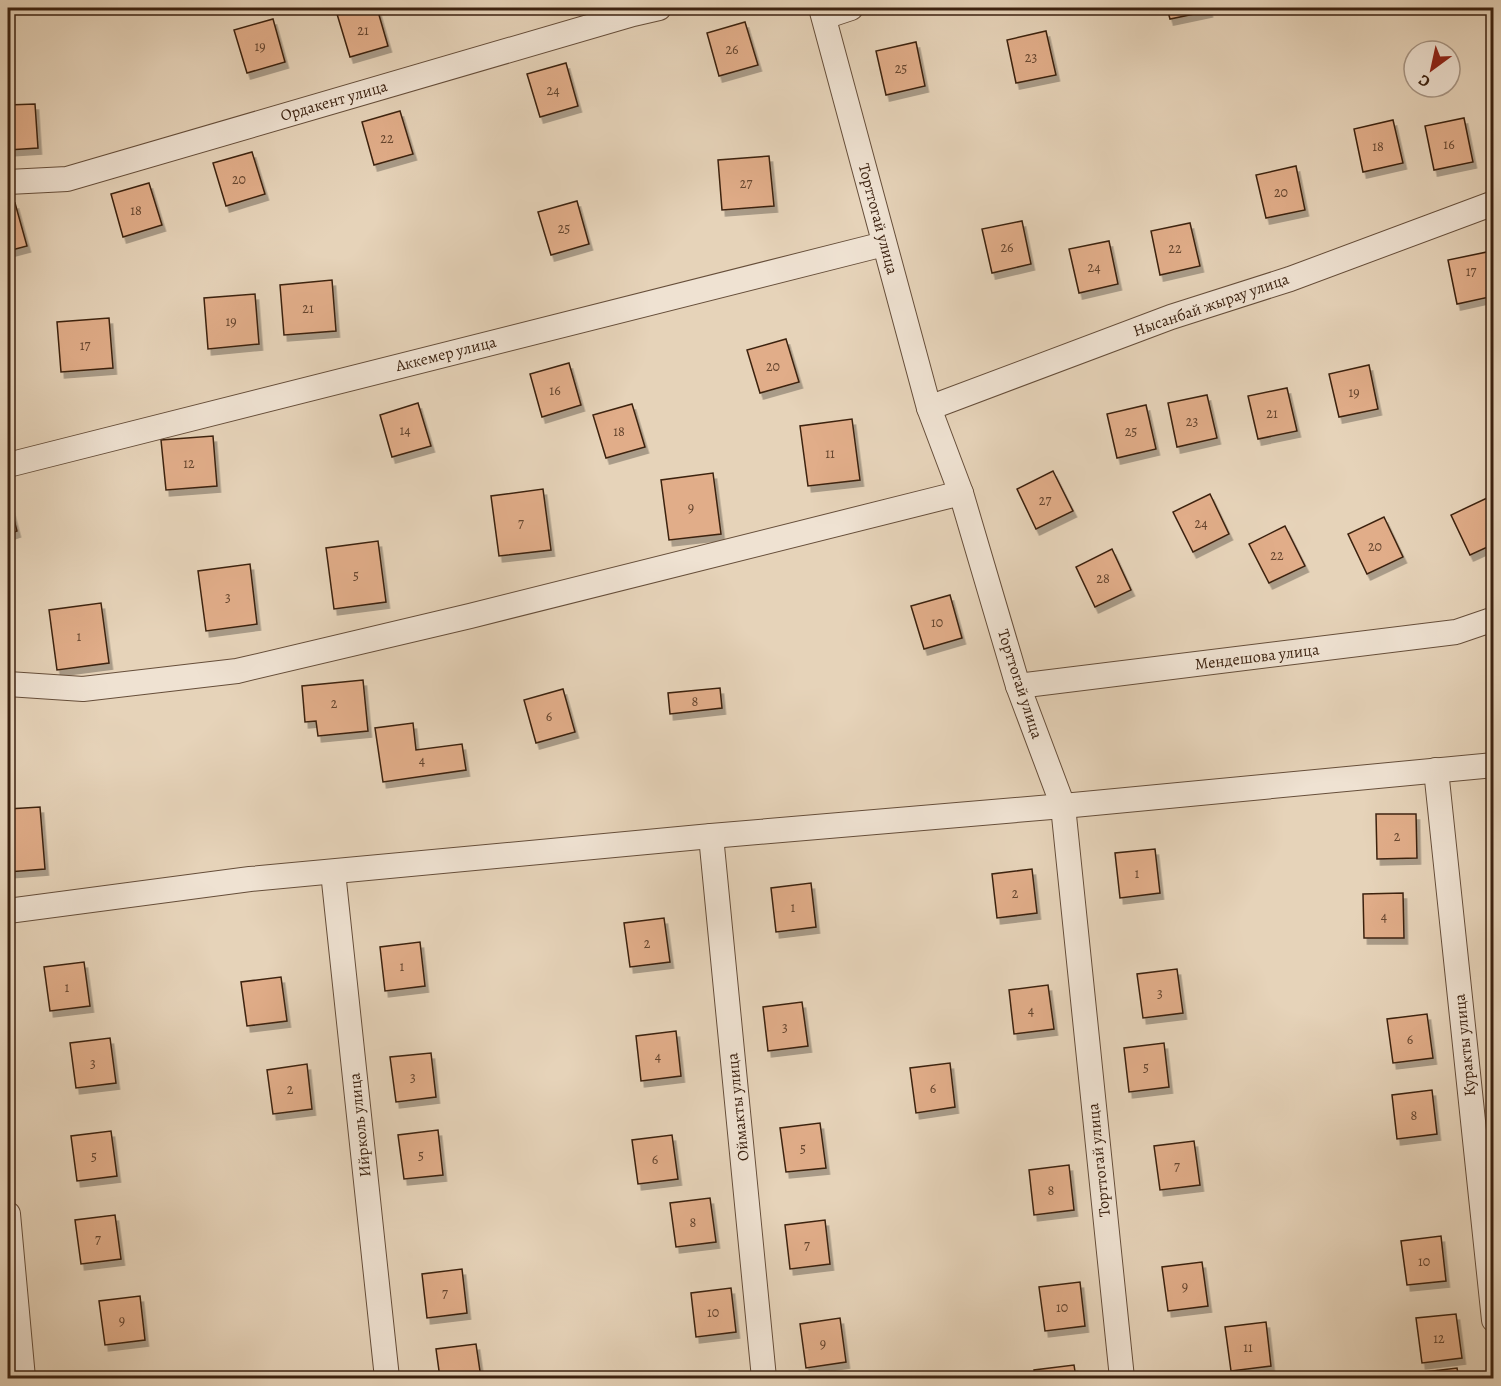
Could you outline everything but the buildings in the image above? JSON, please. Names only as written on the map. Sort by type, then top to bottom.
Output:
[{"type":"street","name":"Ордакент улица","points":[[8,182],[67,179],[659,8]]},
{"type":"street","points":[[823,12],[851,8]]},
{"type":"street","name":"Торттогай улица","points":[[823,12],[929,408],[961,493],[1018,686],[1063,806],[1122,1378]]},
{"type":"street","name":"Нысанбай жырау улица","points":[[929,408],[1171,317],[1290,279],[1494,203]]},
{"type":"street","name":"Аккемер улица","points":[[8,465],[884,243]]},
{"type":"street","points":[[8,684],[83,689],[237,671],[470,616],[961,493]]},
{"type":"street","name":"Мендешова улица","points":[[1018,686],[1456,633],[1494,619]]},
{"type":"street","points":[[8,912],[250,879],[1494,765]]},
{"type":"street","name":"Куракты улица","points":[[1436,770],[1494,1320]]},
{"type":"street","name":"Оймакты улица","points":[[711,836],[764,1378]]},
{"type":"street","name":"Ийрколь улица","points":[[333,872],[387,1378]]},
{"type":"street","points":[[8,1214],[23,1378]]}]
